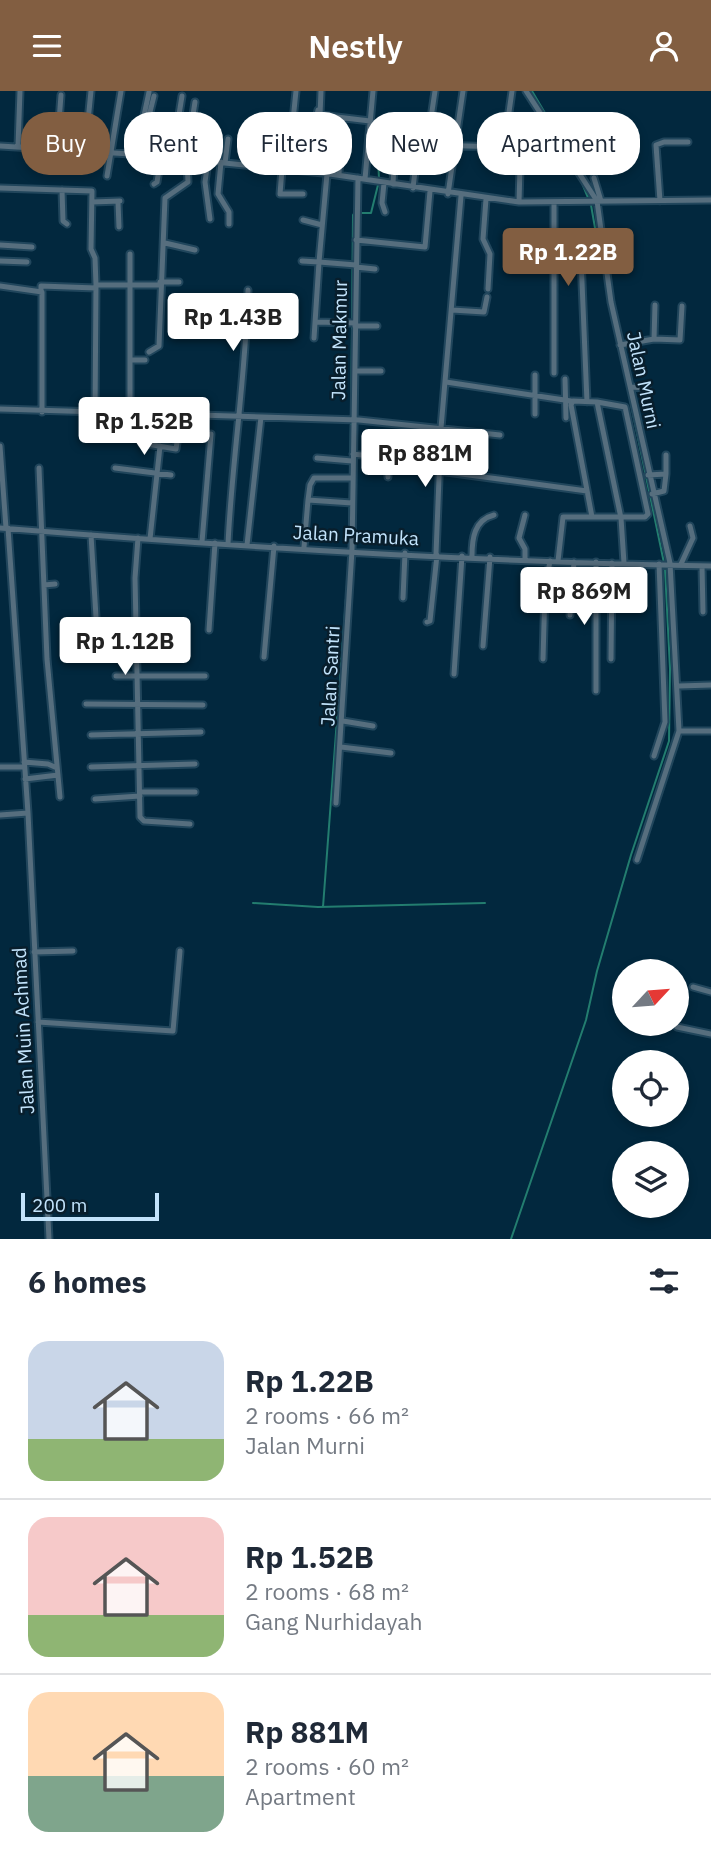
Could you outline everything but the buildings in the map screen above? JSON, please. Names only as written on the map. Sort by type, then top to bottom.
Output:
[{"type":"street","points":[[18,146],[20,91]]},
{"type":"street","points":[[89,112],[91,91]]},
{"type":"street","points":[[121,91],[110,153],[124,154]]},
{"type":"street","points":[[293,112],[296,91]]},
{"type":"street","points":[[317,112],[321,91]]},
{"type":"street","name":"Jalan Makmur","points":[[371,112],[373,91]]},
{"type":"street","points":[[432,112],[435,91]]},
{"type":"street","points":[[460,112],[463,91]]},
{"type":"street","points":[[509,112],[512,91]]},
{"type":"street","points":[[527,91],[594,201]]},
{"type":"street","points":[[150,112],[152,94]]},
{"type":"street","points":[[60,112],[61,95]]},
{"type":"street","points":[[179,112],[182,96]]},
{"type":"street","points":[[194,112],[195,102]]},
{"type":"street","points":[[229,139],[223,163],[237,164]]},
{"type":"street","points":[[660,201],[656,145],[664,142],[688,142]]},
{"type":"street","points":[[0,146],[21,146]]},
{"type":"street","name":"Jalan Makmur","points":[[352,550],[350,478],[355,371],[354,265],[357,213],[366,150]]},
{"type":"street","points":[[154,184],[158,175]]},
{"type":"street","points":[[149,352],[159,346],[165,198],[188,182],[188,175]]},
{"type":"street","points":[[206,175],[210,219]]},
{"type":"street","points":[[221,175],[218,194],[231,220]]},
{"type":"street","points":[[284,175],[280,194],[303,194]]},
{"type":"street","points":[[314,338],[327,175]]},
{"type":"street","points":[[333,175],[461,196],[519,202],[711,200]]},
{"type":"street","points":[[393,175],[393,184]]},
{"type":"street","points":[[413,188],[415,175]]},
{"type":"street","points":[[448,194],[450,175]]},
{"type":"street","points":[[519,202],[520,175]]},
{"type":"street","name":"Jalan Murni","points":[[594,178],[599,247],[631,387],[630,406],[670,563],[679,686],[680,731],[638,860]]},
{"type":"street","points":[[380,182],[385,212]]},
{"type":"street","points":[[0,188],[90,190],[96,286],[95,414]]},
{"type":"street","points":[[62,190],[63,221],[67,224]]},
{"type":"street","points":[[356,240],[426,246],[430,191]]},
{"type":"street","points":[[427,622],[430,621],[437,554],[441,428],[461,196]]},
{"type":"street","points":[[486,199],[483,239],[490,254],[488,289]]},
{"type":"street","points":[[92,202],[119,201],[118,227]]},
{"type":"street","points":[[554,203],[554,373]]},
{"type":"street","points":[[303,220],[322,225]]},
{"type":"street","points":[[0,245],[32,247]]},
{"type":"street","points":[[164,245],[184,246],[195,250]]},
{"type":"street","points":[[587,402],[581,258],[599,247]]},
{"type":"street","points":[[130,413],[131,254]]},
{"type":"street","points":[[0,261],[27,262]]},
{"type":"street","points":[[302,261],[375,269]]},
{"type":"street","points":[[41,412],[41,286],[130,286],[179,282]]},
{"type":"street","points":[[0,286],[41,290]]},
{"type":"street","points":[[228,544],[240,380],[247,352],[248,290]]},
{"type":"street","points":[[453,310],[484,312],[487,297]]},
{"type":"street","points":[[654,339],[655,305]]},
{"type":"street","points":[[620,345],[654,339],[680,340],[682,306]]},
{"type":"street","points":[[316,322],[377,326]]},
{"type":"street","points":[[121,328],[130,327]]},
{"type":"street","points":[[130,360],[145,360]]},
{"type":"street","points":[[355,371],[381,371]]},
{"type":"street","points":[[535,375],[535,414]]},
{"type":"street","points":[[565,379],[566,418]]},
{"type":"street","points":[[446,382],[571,401],[630,406],[648,514],[645,517],[621,518],[563,517],[558,561]]},
{"type":"street","points":[[631,387],[647,388]]},
{"type":"street","points":[[571,401],[592,517]]},
{"type":"street","points":[[597,403],[621,518],[624,563]]},
{"type":"street","points":[[0,409],[351,420],[500,435]]},
{"type":"street","points":[[247,545],[261,417]]},
{"type":"street","points":[[202,542],[211,434]]},
{"type":"street","points":[[176,457],[178,436]]},
{"type":"street","points":[[141,443],[176,449]]},
{"type":"street","name":"Jalan Muin Achmad","points":[[0,446],[28,813],[48,1239]]},
{"type":"street","points":[[150,539],[160,446]]},
{"type":"street","points":[[652,494],[664,491],[666,455]]},
{"type":"street","points":[[317,458],[387,458],[388,477]]},
{"type":"street","points":[[39,468],[44,585],[60,797]]},
{"type":"street","points":[[115,468],[171,475]]},
{"type":"street","points":[[439,471],[587,491]]},
{"type":"street","points":[[648,475],[666,474]]},
{"type":"street","points":[[304,547],[310,485],[314,478],[350,478]]},
{"type":"street","points":[[309,500],[350,503]]},
{"type":"street","points":[[472,557],[475,530],[482,520],[494,515]]},
{"type":"street","points":[[525,515],[519,538],[525,549],[525,559]]},
{"type":"street","points":[[681,564],[693,538],[690,526]]},
{"type":"street","name":"Jalan Pramuka","points":[[5,528],[228,544],[550,561],[711,566]]},
{"type":"street","points":[[91,535],[96,617]]},
{"type":"street","points":[[138,538],[135,577],[140,817],[144,821],[190,824]]},
{"type":"street","points":[[209,630],[215,543]]},
{"type":"street","points":[[264,657],[274,546]]},
{"type":"street","name":"Jalan Santri","points":[[336,803],[352,550]]},
{"type":"street","points":[[403,598],[405,553]]},
{"type":"street","points":[[454,674],[462,556]]},
{"type":"street","points":[[483,646],[490,557]]},
{"type":"street","points":[[543,659],[545,589],[550,561]]},
{"type":"street","points":[[570,615],[574,562]]},
{"type":"street","points":[[596,562],[596,691]]},
{"type":"street","points":[[611,659],[612,563]]},
{"type":"street","points":[[654,756],[665,722],[659,563]]},
{"type":"street","points":[[702,566],[703,612]]},
{"type":"street","points":[[44,585],[55,584]]},
{"type":"street","points":[[116,676],[205,676]]},
{"type":"street","points":[[679,686],[711,685]]},
{"type":"street","points":[[86,705],[203,705]]},
{"type":"street","points":[[343,721],[373,726]]},
{"type":"street","points":[[680,731],[711,731]]},
{"type":"street","points":[[91,735],[201,732]]},
{"type":"street","points":[[341,747],[391,753]]},
{"type":"street","points":[[0,767],[48,764],[57,768]]},
{"type":"street","points":[[91,767],[195,764]]},
{"type":"street","points":[[25,779],[58,775]]},
{"type":"street","points":[[95,799],[195,792]]},
{"type":"street","points":[[0,815],[28,813]]},
{"type":"street","points":[[34,952],[73,951]]},
{"type":"street","points":[[38,1022],[173,1031],[180,951]]},
{"type":"street","points":[[694,987],[711,992]]},
{"type":"street","points":[[690,1030],[711,1034]]},
{"type":"waterway","points":[[532,91],[544,112]]},
{"type":"waterway","points":[[379,175],[379,179]]},
{"type":"waterway","points":[[582,183],[591,205],[598,245]]},
{"type":"waterway","points":[[361,213],[371,213],[378,185]]},
{"type":"waterway","points":[[352,320],[355,212]]},
{"type":"waterway","points":[[599,250],[664,563]]},
{"type":"waterway","points":[[351,417],[352,325]]},
{"type":"waterway","points":[[323,907],[349,558],[351,423]]},
{"type":"waterway","points":[[511,1239],[586,1020],[597,971],[631,855],[669,741],[670,669],[665,569]]},
{"type":"waterway","points":[[253,903],[318,907],[485,903]]}]
